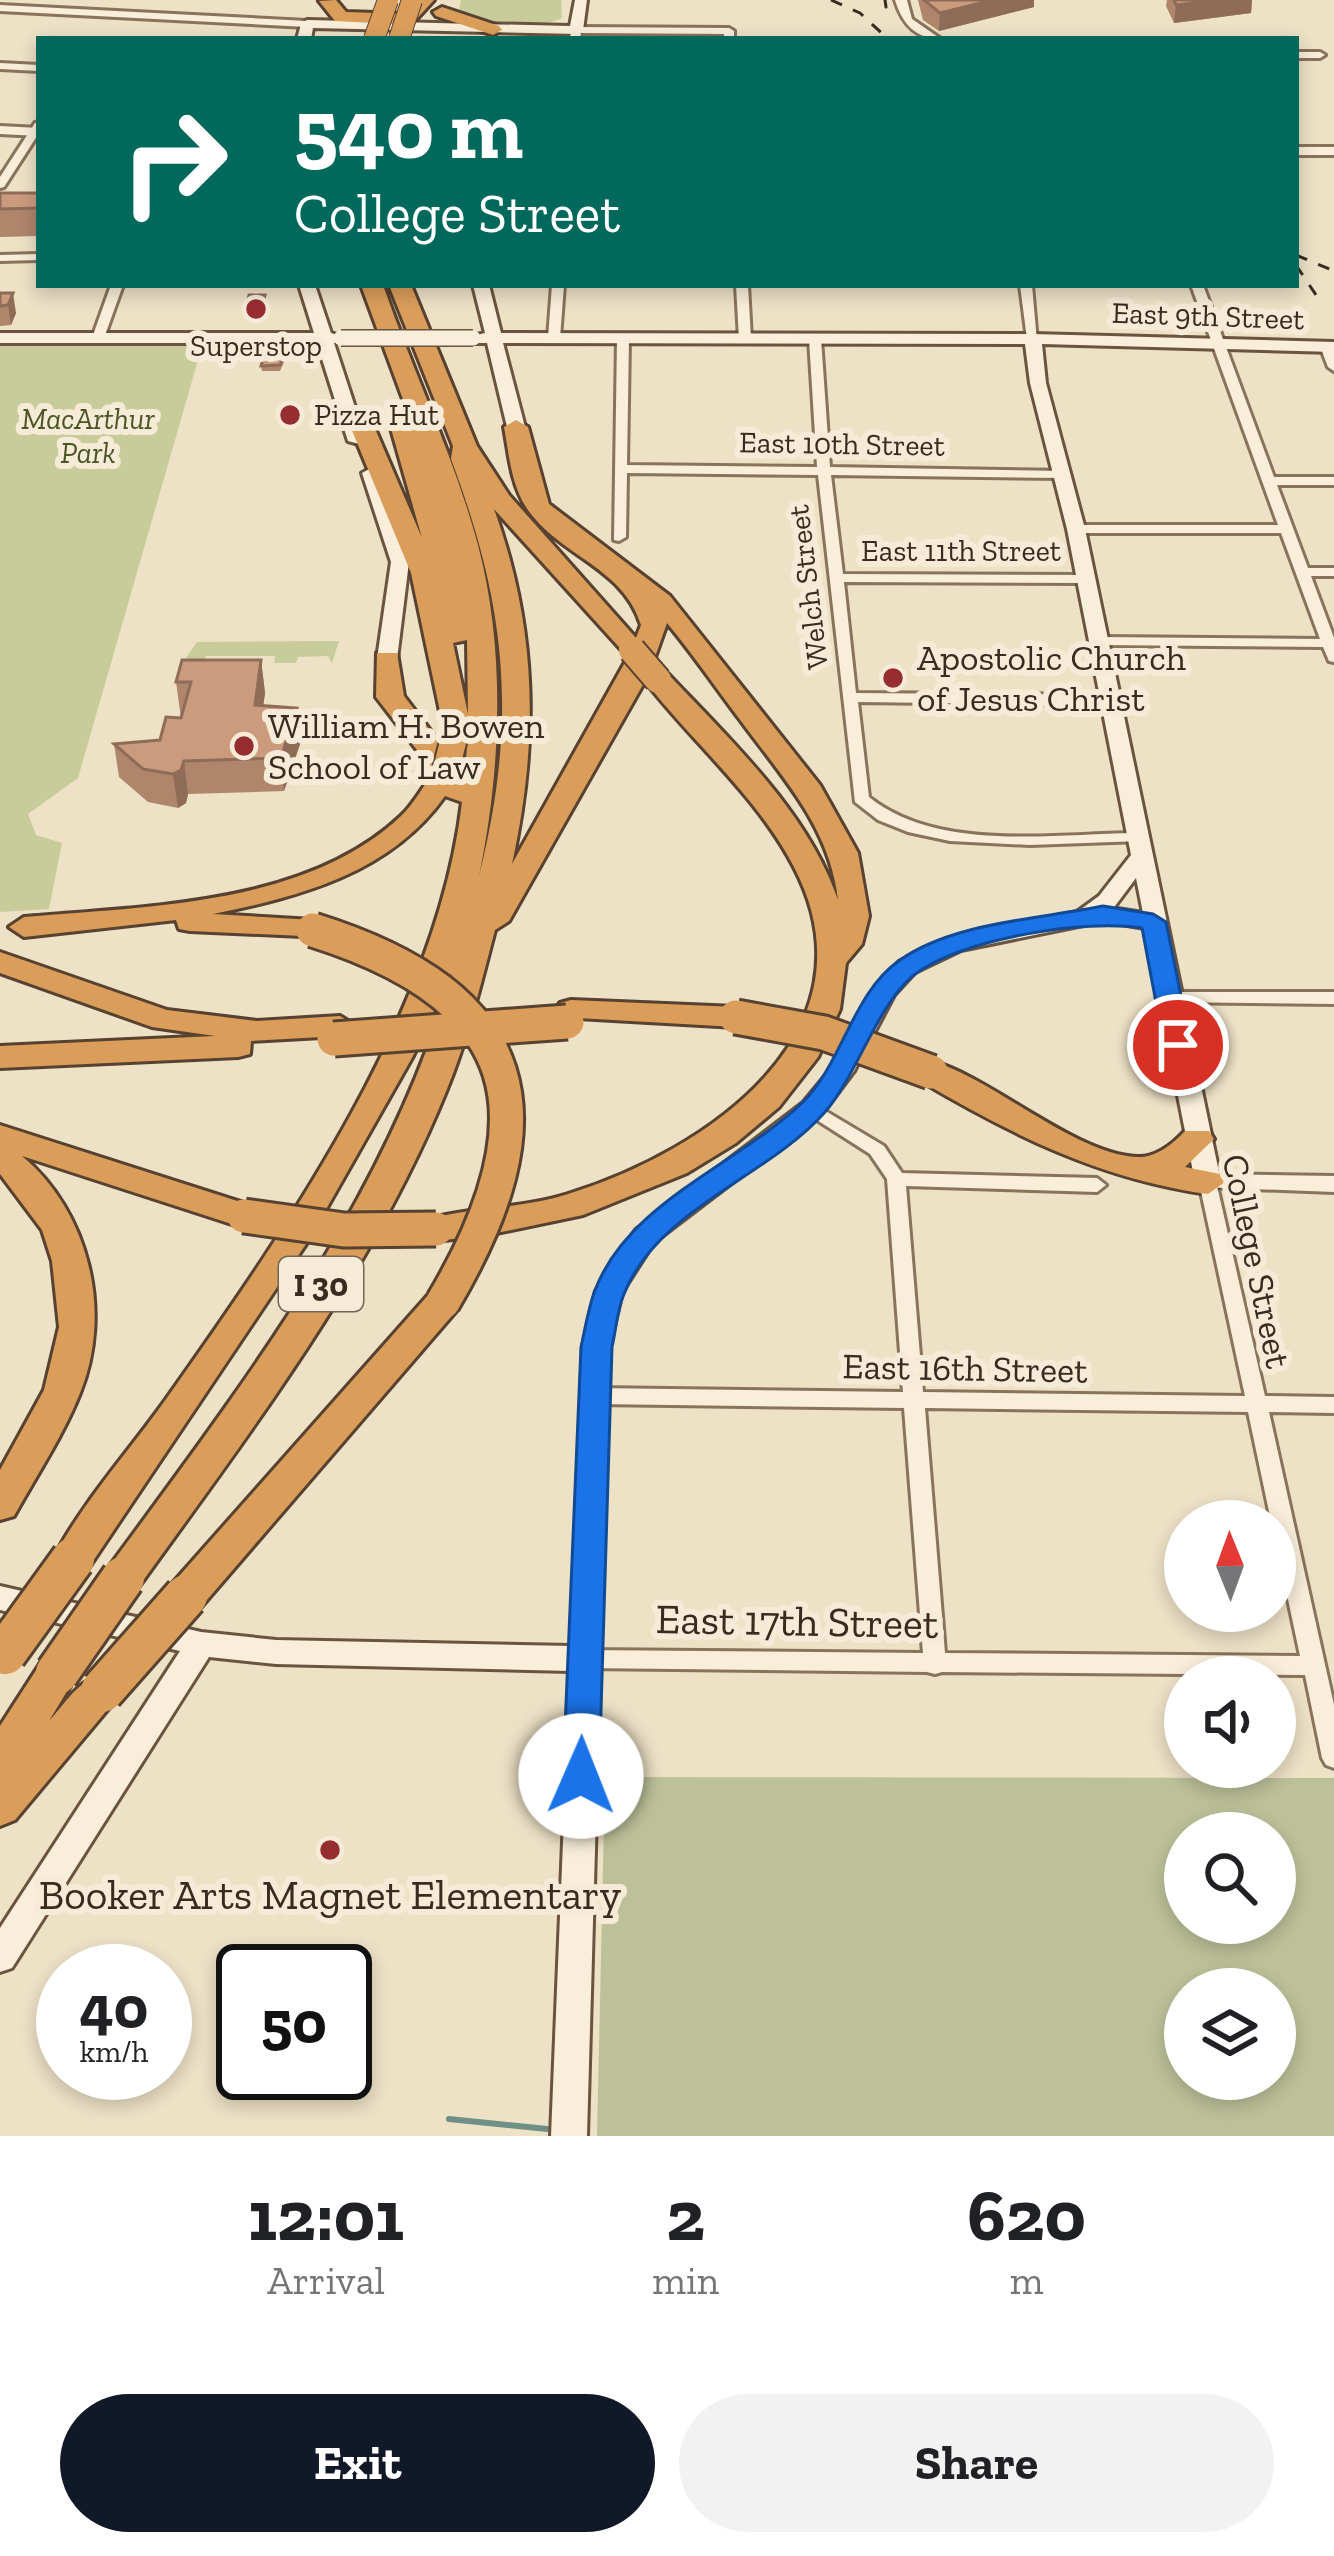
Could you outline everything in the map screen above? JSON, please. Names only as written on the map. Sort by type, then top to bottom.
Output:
[{"type":"highway","points":[[306,32],[328,0],[341,17],[402,22],[416,16],[425,0]]},
{"type":"highway","points":[[375,36],[388,0]]},
{"type":"highway","points":[[404,36],[412,0]]},
{"type":"highway","points":[[405,36],[425,0]]},
{"type":"highway","points":[[441,20],[493,29]]},
{"type":"highway","points":[[12,928],[205,904],[334,871],[407,828],[432,802],[444,778],[457,726],[459,671],[452,599],[361,288]]},
{"type":"highway","name":"I 30","points":[[2,1656],[189,1401],[273,1274],[457,958],[482,766],[474,587],[462,533],[373,288]]},
{"type":"highway","name":"I 30","points":[[0,1762],[372,1205],[423,1107],[457,958],[510,793],[519,687],[501,562],[463,460],[465,446],[401,288]]},
{"type":"highway","points":[[353,421],[361,424],[424,573],[457,726]]},
{"type":"highway","points":[[457,958],[652,637],[647,602],[538,507],[527,482],[516,427]]},
{"type":"highway","points":[[0,1136],[244,1216],[344,1230],[436,1229],[572,1206],[649,1178],[704,1148],[758,1109],[800,1060],[822,1014],[832,960],[821,895],[800,850],[632,650],[515,522],[465,446]]},
{"type":"highway","points":[[579,542],[638,580],[679,620],[829,822],[847,863],[852,906],[848,946],[832,960]]},
{"type":"highway","points":[[387,659],[390,697],[457,788],[461,826],[457,958]]},
{"type":"highway","points":[[0,1807],[442,1302],[482,1236],[500,1188],[506,1138],[502,1094],[488,1047],[467,1011],[443,989],[387,957],[313,930],[246,922],[12,928]]},
{"type":"highway","points":[[0,962],[163,1021],[257,1031],[337,1032]]},
{"type":"highway","points":[[0,1057],[569,1016],[667,1012],[736,1017],[824,1034],[931,1072],[1064,1148],[1134,1172],[1208,1183]]},
{"type":"highway","points":[[1134,1172],[1181,1156],[1196,1139]]},
{"type":"highway","points":[[0,1155],[41,1196],[67,1244],[76,1337],[64,1387],[0,1504]]},
{"type":"main road","points":[[493,29],[576,28],[581,0]]},
{"type":"main road","points":[[306,32],[441,20]]},
{"type":"main road","points":[[308,288],[333,338],[353,421],[400,562],[387,659]]},
{"type":"main road","points":[[482,288],[516,427]]},
{"type":"main road","name":"East 9th Street","points":[[0,338],[1034,339],[1330,346]]},
{"type":"main road","name":"College Street","points":[[1034,339],[1038,383],[1076,529],[1208,1183]]},
{"type":"main road","points":[[1073,921],[1107,901],[1137,849]]},
{"type":"main road","points":[[1107,901],[1151,912]]},
{"type":"main road","points":[[570,2128],[595,1396],[601,1319],[609,1291],[635,1249],[678,1207],[756,1156],[812,1109],[842,1071],[878,1000],[907,967],[954,944],[1114,914],[1151,912]]},
{"type":"main road","name":"East 17th Street","points":[[0,1598],[201,1644],[348,1657],[583,1658]]},
{"type":"main road","points":[[0,1958],[201,1644]]},
{"type":"street","points":[[902,0],[907,21],[930,36]]},
{"type":"street","points":[[0,8],[306,32]]},
{"type":"street","points":[[576,28],[729,35]]},
{"type":"street","points":[[1299,55],[1320,55]]},
{"type":"street","points":[[0,66],[36,68]]},
{"type":"street","points":[[0,130],[36,130]]},
{"type":"street","points":[[0,185],[36,133]]},
{"type":"street","points":[[1299,151],[1334,151]]},
{"type":"street","points":[[0,258],[36,257]]},
{"type":"street","points":[[98,338],[116,288]]},
{"type":"street","points":[[554,338],[558,288]]},
{"type":"street","points":[[742,288],[745,339]]},
{"type":"street","name":"College Street","points":[[1026,288],[1034,339]]},
{"type":"street","points":[[1098,641],[1331,651],[1273,481],[1260,466],[1198,288]]},
{"type":"street","points":[[620,537],[622,339]]},
{"type":"street","name":"Welch Street","points":[[814,339],[858,790],[864,803],[883,818],[934,834],[1137,849]]},
{"type":"street","points":[[1330,346],[1334,367]]},
{"type":"street","name":"East 10th Street","points":[[622,469],[1062,474]]},
{"type":"street","points":[[1273,481],[1334,481]]},
{"type":"street","name":"East 11th Street","points":[[1076,529],[1289,529]]},
{"type":"street","points":[[1306,572],[1334,572]]},
{"type":"street","name":"East 11th Street","points":[[838,578],[1083,579]]},
{"type":"street","points":[[851,697],[1109,700]]},
{"type":"street","points":[[1168,998],[1334,998]]},
{"type":"street","points":[[812,1109],[877,1150],[896,1179],[935,1665]]},
{"type":"street","points":[[896,1179],[1097,1186]]},
{"type":"street","points":[[1208,1183],[1334,1184]]},
{"type":"street","name":"College Street","points":[[1208,1183],[1310,1666],[1334,1758]]},
{"type":"street","name":"East 16th Street","points":[[595,1396],[1334,1405]]},
{"type":"street","name":"East 17th Street","points":[[583,1658],[1310,1666]]},
{"type":"green space","points":[[461,0],[561,0],[562,18],[537,25],[496,25],[458,15]]},
{"type":"green space","name":"MacArthur Park","points":[[0,343],[202,346],[78,778],[28,814],[36,835],[62,843],[49,909],[0,912]]},
{"type":"green space","points":[[339,641],[332,663],[328,656],[298,657],[296,663],[274,663],[275,656],[206,656],[204,662],[186,658],[197,642]]},
{"type":"green space","points":[[605,1777],[1164,1778],[1164,1788],[1296,1788],[1296,1778],[1334,1778],[1334,2136],[597,2136]]},
{"type":"building","points":[[924,0],[993,0],[940,13]]},
{"type":"building","points":[[1174,0],[1221,0],[1176,5]]},
{"type":"building","points":[[0,193],[36,193],[36,208],[0,209]]},
{"type":"building","points":[[0,293],[13,293],[8,305],[0,306]]},
{"type":"building","points":[[249,295],[265,295],[262,309],[246,309]]},
{"type":"building","points":[[268,342],[290,342],[280,365],[261,366]]},
{"type":"building","points":[[182,660],[261,660],[255,705],[297,708],[281,758],[184,761],[173,774],[143,769],[114,744],[160,740],[166,717],[181,718],[191,682],[176,682]]},
{"type":"waterway","points":[[449,2119],[557,2130]]},
{"type":"tram line","points":[[885,0],[886,7]]},
{"type":"railway","points":[[831,0],[860,13],[885,36]]},
{"type":"railway","points":[[1299,256],[1334,271]]},
{"type":"railway","points":[[1299,270],[1318,298]]},
{"type":"place","name":"Superstop","points":[[256,309]]},
{"type":"place","name":"Pizza Hut","points":[[290,415]]},
{"type":"place","name":"Apostolic Church of Jesus Christ","points":[[893,678]]},
{"type":"place","name":"William H. Bowen School of Law","points":[[244,746]]},
{"type":"place","name":"Booker Arts Magnet Elementary","points":[[330,1850]]},
{"type":"route","points":[[581,1776],[596,1347],[609,1291],[645,1236],[812,1109],[842,1071],[884,991],[907,967],[944,947],[1103,914],[1153,922],[1178,1045]]}]
